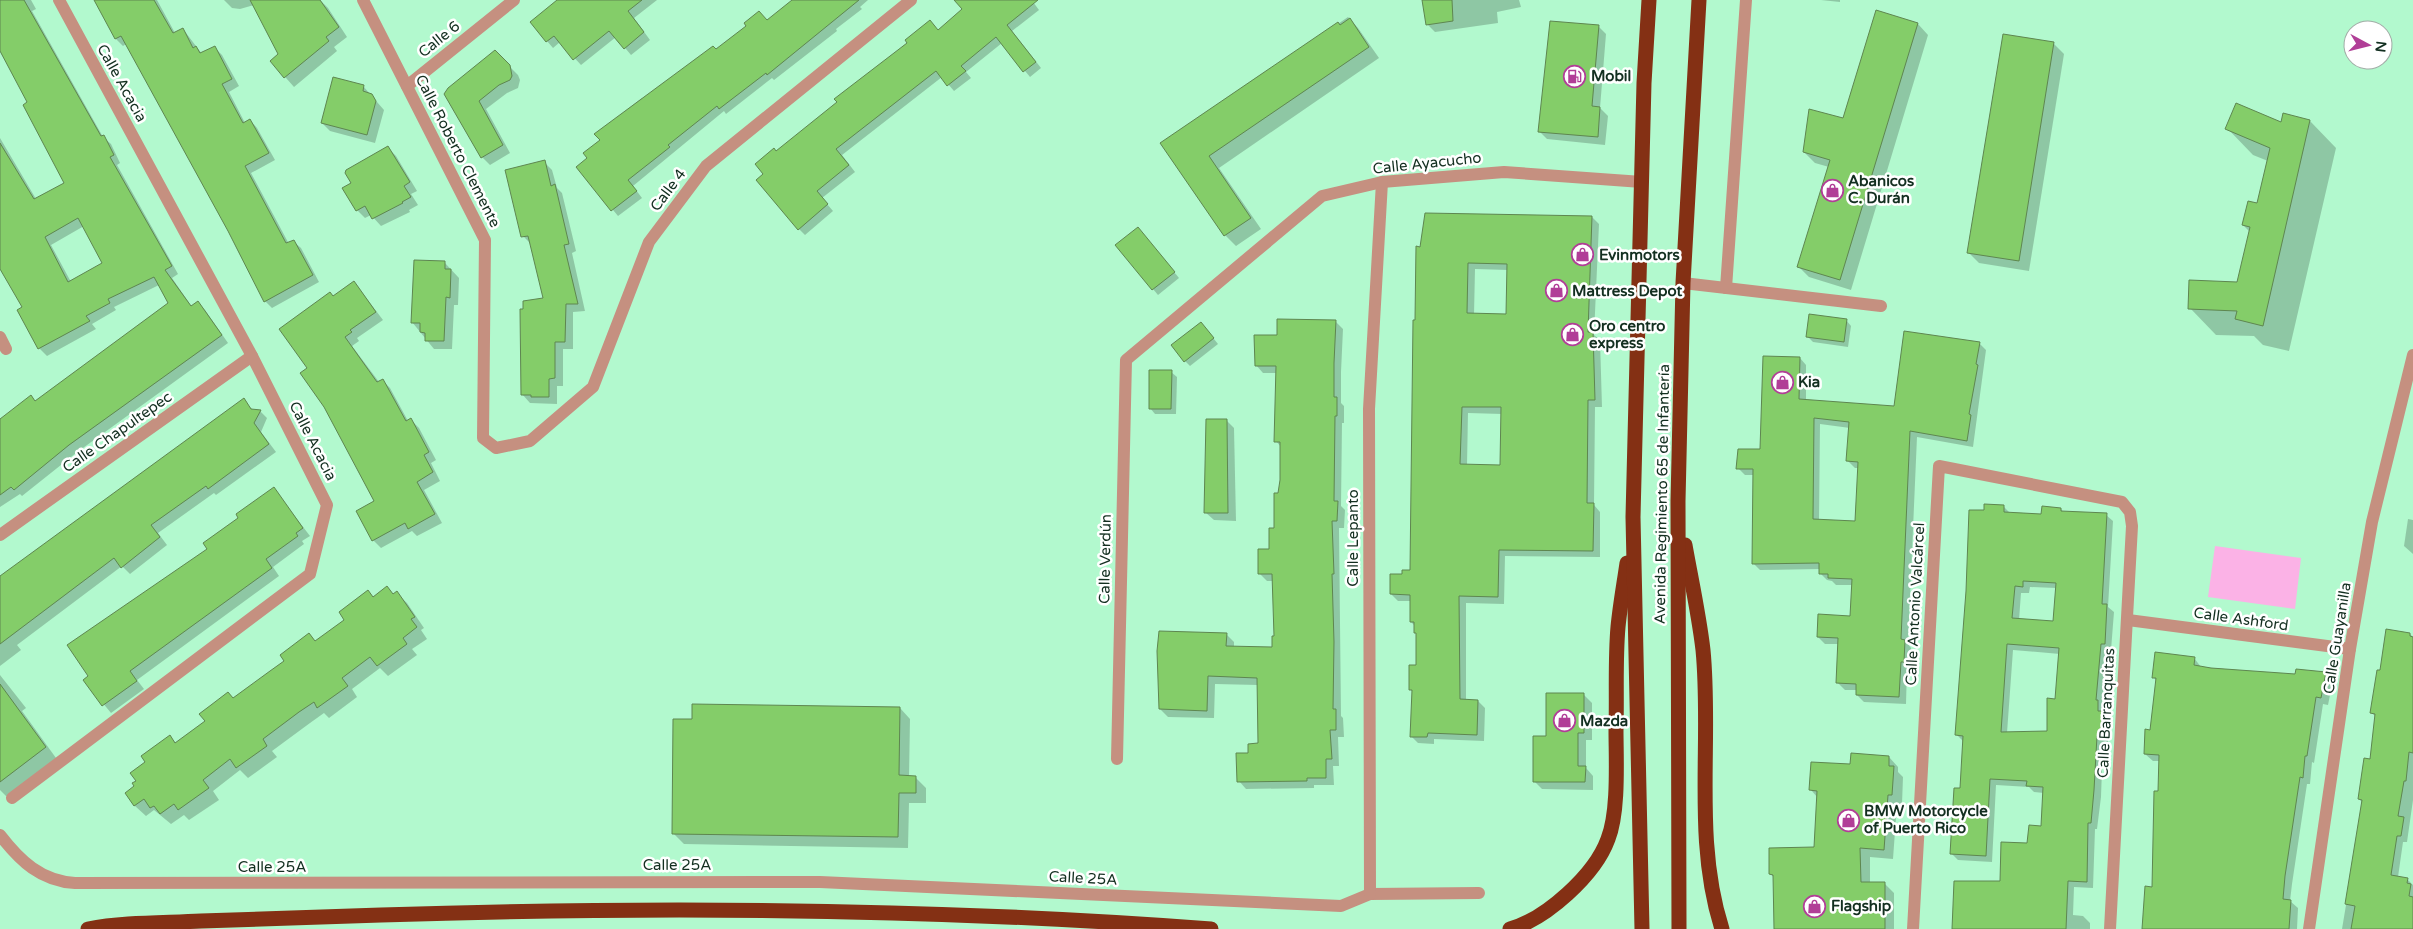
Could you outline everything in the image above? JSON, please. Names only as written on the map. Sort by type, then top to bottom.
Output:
[{"type":"highway","name":"Avenida Regimiento 65 de Infantería","points":[[1642,929],[1633,517],[1649,0]]},
{"type":"highway","name":"Avenida Regimiento 65 de Infantería","points":[[1679,929],[1678,501],[1684,283],[1699,0]]},
{"type":"highway","points":[[1678,501],[1703,650],[1705,810],[1709,872],[1712,900],[1722,929]]},
{"type":"highway","points":[[1510,929],[1535,916],[1574,888],[1590,872],[1609,839],[1615,782],[1618,628],[1633,517]]},
{"type":"highway","points":[[88,929],[102,926],[175,922],[452,913],[702,909],[902,912],[1211,929]]},
{"type":"street","name":"Calle Acacia","points":[[12,798],[310,574],[327,504],[252,356],[58,0]]},
{"type":"street","name":"Calle Roberto Clemente","points":[[364,0],[485,240],[483,438],[496,448],[516,444]]},
{"type":"street","name":"Calle 6","points":[[407,86],[514,0]]},
{"type":"street","name":"Calle 4","points":[[516,444],[530,441],[593,387],[649,242],[706,166],[911,0]]},
{"type":"street","points":[[1726,288],[1746,0]]},
{"type":"street","name":"Calle Ayacucho","points":[[1126,360],[1322,196],[1382,182],[1504,172],[1642,182]]},
{"type":"street","name":"Calle Lepanto","points":[[1370,894],[1369,409],[1382,182]]},
{"type":"street","points":[[1684,283],[1881,306]]},
{"type":"street","points":[[0,337],[6,349]]},
{"type":"street","name":"Calle Guayanilla","points":[[2309,929],[2350,649],[2372,522],[2413,354]]},
{"type":"street","name":"Calle Chapultepec","points":[[0,535],[252,356]]},
{"type":"street","name":"Calle Verdún","points":[[1117,759],[1126,360]]},
{"type":"street","name":"Calle Antonio Valcárcel","points":[[1913,929],[1939,466],[2122,502]]},
{"type":"street","name":"Calle Barranquitas","points":[[2110,929],[2132,526],[2130,512],[2122,502]]},
{"type":"street","name":"Calle Ashford","points":[[2128,620],[2350,649]]},
{"type":"street","name":"Calle 25A","points":[[0,835],[18,858],[34,870],[55,881],[74,883],[820,882],[1341,906],[1370,894]]},
{"type":"street","points":[[1370,894],[1480,894]]},
{"type":"shaded area","points":[[2215,546],[2301,558],[2295,609],[2208,597]]},
{"type":"building","points":[[0,0],[24,0],[101,136],[104,135],[114,155],[110,157],[172,266],[165,270],[191,306],[198,301],[222,335],[69,445],[14,490],[11,487],[0,495],[0,419],[31,395],[35,401],[168,303],[154,277],[108,299],[110,303],[86,316],[90,321],[38,349],[17,310],[22,307],[0,269],[0,143],[34,199],[64,183],[23,105],[27,102],[0,51]],"holes":[[[78,218],[102,263],[68,282],[45,237]]]},
{"type":"building","points":[[94,0],[154,0],[173,33],[183,28],[193,48],[196,46],[200,53],[215,46],[232,79],[222,84],[243,123],[250,119],[269,153],[245,166],[286,243],[294,240],[313,275],[264,302],[228,231],[121,36],[115,39]]},
{"type":"building","points":[[250,0],[320,0],[339,27],[326,37],[329,41],[284,78],[270,61],[278,54]]},
{"type":"building","points":[[557,0],[642,0],[628,11],[644,32],[624,49],[609,31],[573,60],[554,36],[546,42],[530,22]]},
{"type":"building","points":[[792,0],[859,0],[767,75],[766,73],[719,109],[717,106],[668,145],[670,147],[628,180],[637,191],[611,211],[576,167],[587,158],[583,153],[600,140],[594,134],[713,46],[716,49],[746,26],[744,23],[759,11],[767,20]]},
{"type":"building","points":[[954,0],[1038,0],[1007,25],[1036,62],[1023,72],[996,37],[961,66],[966,71],[947,86],[936,71],[836,149],[849,165],[817,191],[828,204],[798,230],[756,180],[763,174],[755,164],[774,148],[776,151],[837,102],[834,99],[907,43],[905,40],[930,20],[938,30],[962,9]]},
{"type":"building","points":[[1422,0],[1452,0],[1453,21],[1426,25]]},
{"type":"building","points":[[1876,10],[1918,23],[1840,280],[1797,267],[1830,160],[1803,152],[1809,109],[1843,118]]},
{"type":"building","points":[[1350,18],[1369,47],[1209,156],[1251,218],[1224,236],[1160,143],[1338,22],[1340,25]]},
{"type":"building","points":[[1550,21],[1599,25],[1592,106],[1600,107],[1598,137],[1538,132]]},
{"type":"building","points":[[2003,34],[2054,42],[2019,261],[1967,253]]},
{"type":"building","points":[[495,50],[510,65],[512,76],[510,80],[499,85],[479,101],[503,145],[481,158],[444,94],[448,88]]},
{"type":"building","points":[[333,77],[364,85],[363,91],[372,94],[376,101],[367,135],[321,123]]},
{"type":"building","points":[[2236,103],[2281,122],[2283,113],[2310,120],[2263,326],[2235,319],[2237,311],[2188,309],[2189,280],[2237,282],[2250,227],[2242,225],[2248,201],[2257,203],[2270,148],[2225,129]]},
{"type":"building","points":[[388,146],[410,182],[404,186],[411,197],[372,219],[365,206],[356,211],[342,188],[351,183],[345,173],[346,170]]},
{"type":"building","points":[[545,160],[551,186],[555,184],[569,244],[564,245],[578,304],[566,304],[565,342],[555,342],[555,378],[549,379],[549,397],[531,397],[531,395],[521,395],[520,309],[523,309],[523,301],[543,298],[528,236],[521,237],[505,170]]},
{"type":"building","points":[[1425,213],[1592,216],[1588,332],[1593,332],[1595,400],[1588,400],[1587,503],[1594,503],[1593,551],[1499,550],[1498,597],[1459,596],[1460,699],[1478,700],[1477,735],[1428,733],[1427,737],[1410,737],[1412,690],[1409,690],[1409,665],[1416,665],[1416,633],[1414,633],[1414,622],[1410,622],[1410,595],[1390,594],[1390,574],[1402,574],[1402,570],[1410,570],[1413,320],[1415,320],[1416,246],[1420,247]],"holes":[[[1468,263],[1507,264],[1506,314],[1467,313]],[[1462,407],[1501,407],[1500,465],[1460,464]]]},
{"type":"building","points":[[1138,227],[1175,272],[1152,290],[1115,245]]},
{"type":"building","points":[[414,260],[445,261],[445,269],[451,269],[450,298],[446,297],[444,341],[425,341],[425,333],[420,332],[420,323],[411,323]]},
{"type":"building","points":[[354,281],[376,312],[350,330],[352,332],[345,337],[377,382],[383,379],[406,421],[411,418],[429,452],[424,455],[433,472],[417,482],[435,514],[408,529],[405,523],[372,541],[356,511],[374,501],[324,407],[300,373],[307,368],[279,329],[330,292],[333,296]]},
{"type":"building","points":[[1809,314],[1847,319],[1844,342],[1806,337]]},
{"type":"building","points":[[1277,319],[1336,320],[1334,397],[1337,397],[1337,416],[1335,416],[1334,501],[1338,501],[1337,521],[1332,521],[1334,574],[1332,574],[1333,709],[1336,709],[1336,730],[1330,730],[1332,759],[1326,759],[1326,778],[1307,778],[1307,781],[1237,782],[1236,753],[1248,753],[1248,744],[1258,743],[1257,678],[1208,676],[1207,711],[1159,709],[1157,651],[1159,631],[1227,633],[1226,646],[1272,647],[1272,636],[1274,636],[1272,574],[1258,574],[1258,549],[1269,549],[1269,528],[1274,528],[1274,493],[1278,493],[1280,480],[1280,442],[1274,442],[1276,366],[1255,366],[1254,335],[1277,335]]},
{"type":"building","points":[[1201,322],[1214,338],[1184,362],[1171,345]]},
{"type":"building","points":[[1904,331],[1980,342],[1969,414],[1971,415],[1967,441],[1910,431],[1901,639],[1905,640],[1904,662],[1901,662],[1899,697],[1856,695],[1856,684],[1836,683],[1838,638],[1817,637],[1818,614],[1850,616],[1852,579],[1828,578],[1828,574],[1819,574],[1819,563],[1752,564],[1753,469],[1736,469],[1738,449],[1760,449],[1763,356],[1800,357],[1799,399],[1894,406]],"holes":[[[1814,418],[1849,422],[1846,461],[1858,462],[1855,521],[1813,519]]]},
{"type":"building","points":[[1149,370],[1172,370],[1171,409],[1149,409]]},
{"type":"building","points":[[244,398],[251,409],[261,410],[254,423],[269,444],[208,489],[206,486],[151,525],[160,537],[121,568],[114,558],[0,644],[0,576]]},
{"type":"building","points":[[1206,419],[1227,419],[1228,513],[1204,513]]},
{"type":"building","points":[[274,487],[303,528],[296,533],[298,536],[266,559],[272,568],[130,671],[137,681],[102,706],[83,680],[88,676],[67,645],[207,549],[203,543],[238,518],[236,514]]},
{"type":"building","points":[[1984,504],[2004,505],[2004,512],[2041,514],[2042,506],[2061,508],[2061,511],[2107,513],[2102,604],[2107,604],[2105,644],[2101,644],[2096,700],[2098,700],[2098,711],[2102,711],[2101,736],[2097,736],[2091,823],[2088,823],[2087,882],[2068,881],[2066,929],[1952,929],[1954,881],[2000,881],[2001,842],[2027,843],[2029,825],[2041,826],[2043,787],[2026,786],[2027,781],[1990,779],[1986,856],[1950,854],[1954,788],[1960,788],[1963,736],[1955,735],[1966,591],[1969,510],[1984,510]],"holes":[[[2023,581],[2056,583],[2053,621],[2012,618],[2015,586],[2023,587]],[[2007,644],[2059,648],[2055,699],[2047,698],[2047,731],[2001,732]]]},
{"type":"building","points":[[387,586],[393,594],[397,591],[415,617],[411,619],[417,627],[403,638],[407,644],[377,666],[370,657],[342,678],[348,686],[317,708],[314,702],[299,712],[263,739],[267,746],[236,768],[230,759],[203,780],[209,788],[178,810],[174,804],[160,814],[154,806],[150,808],[144,799],[134,806],[125,793],[134,786],[132,783],[136,781],[130,773],[145,762],[141,756],[170,735],[175,743],[205,721],[199,714],[228,692],[233,698],[284,661],[280,655],[309,633],[315,641],[344,620],[339,612],[368,590],[373,597]]},
{"type":"building","points":[[2386,629],[2410,633],[2410,636],[2413,637],[2413,753],[2409,752],[2406,781],[2404,781],[2398,816],[2404,817],[2401,836],[2397,836],[2391,875],[2408,878],[2407,883],[2411,884],[2409,896],[2413,897],[2413,929],[2351,929],[2355,906],[2345,904],[2362,800],[2358,799],[2364,758],[2370,759],[2375,714],[2370,713],[2377,670],[2380,670]]},
{"type":"building","points":[[2155,652],[2195,657],[2194,665],[2211,668],[2295,674],[2296,669],[2326,672],[2321,698],[2316,697],[2307,756],[2305,756],[2303,778],[2300,777],[2285,876],[2283,899],[2291,900],[2289,929],[2142,929],[2145,886],[2152,887],[2154,791],[2158,791],[2159,755],[2144,754],[2145,729],[2150,730],[2156,678],[2152,678]]},
{"type":"building","points":[[0,684],[46,747],[0,782]]},
{"type":"building","points":[[1546,693],[1584,693],[1584,733],[1578,733],[1578,766],[1586,766],[1585,782],[1533,782],[1533,736],[1546,736]]},
{"type":"building","points":[[692,704],[900,707],[899,775],[916,776],[916,793],[899,793],[898,837],[672,834],[673,719],[692,719]]},
{"type":"building","points":[[1851,753],[1889,756],[1889,766],[1894,766],[1892,795],[1888,795],[1884,850],[1860,848],[1861,882],[1885,882],[1885,929],[1774,929],[1773,875],[1769,874],[1769,848],[1814,847],[1817,791],[1809,790],[1811,762],[1850,764]]},
{"type":"place","name":"Mobil","points":[[1575,76]]},
{"type":"place","name":"Abanicos C. Durán","points":[[1832,190]]},
{"type":"place","name":"Evinmotors","points":[[1583,255]]},
{"type":"place","name":"Mattress Depot","points":[[1556,291]]},
{"type":"place","name":"Oro centro express","points":[[1573,335]]},
{"type":"place","name":"Kia","points":[[1782,382]]},
{"type":"place","name":"Mazda","points":[[1564,721]]},
{"type":"place","name":"BMW Motorcycle of Puerto Rico","points":[[1848,820]]},
{"type":"place","name":"Flagship","points":[[1815,906]]}]
